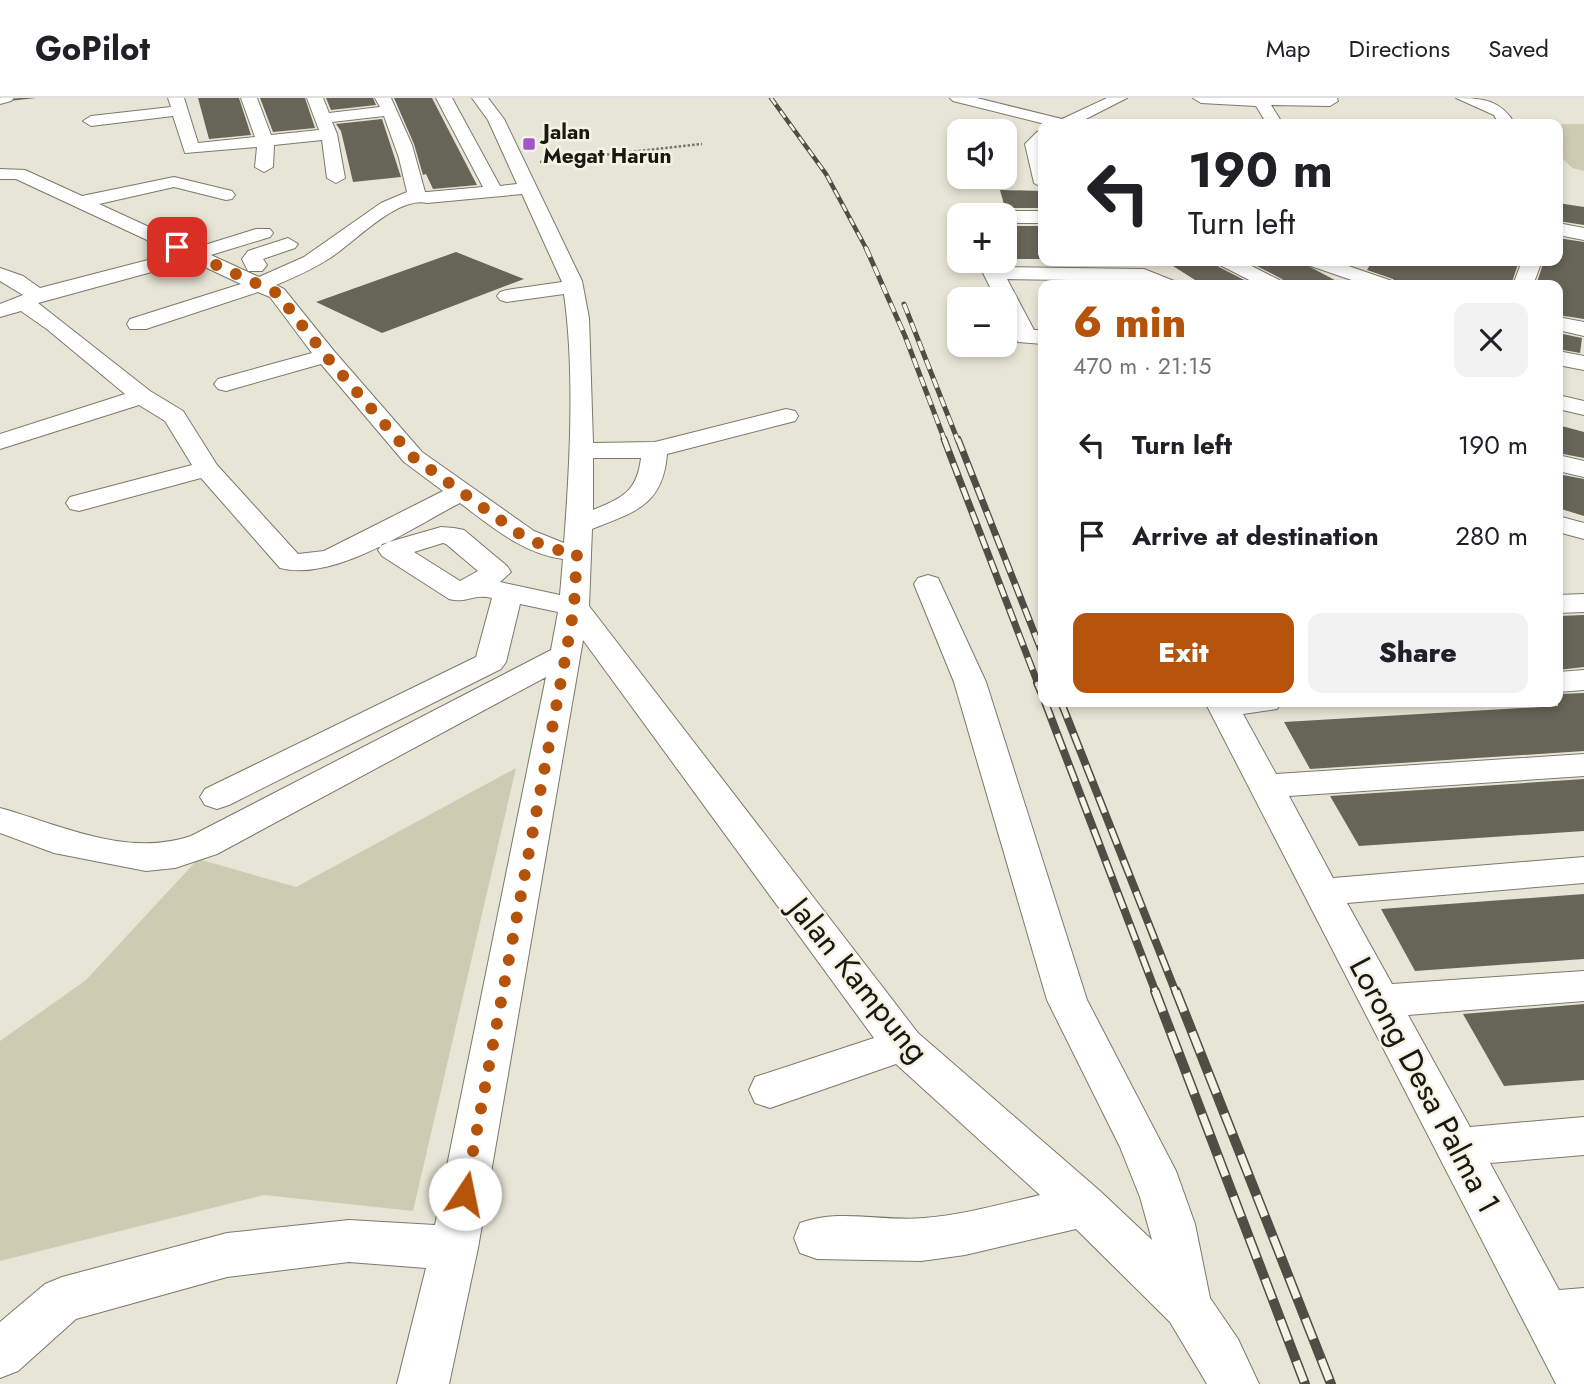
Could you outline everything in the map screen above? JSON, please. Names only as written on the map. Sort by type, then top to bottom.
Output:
[{"type":"street","points":[[240,166],[264,164],[265,141],[249,98]]},
{"type":"street","points":[[315,98],[326,126],[336,178]]},
{"type":"street","points":[[444,98],[494,191]]},
{"type":"street","points":[[423,1384],[454,1248],[566,654],[574,607],[578,539],[578,318],[573,287],[496,119],[480,98]]},
{"type":"street","points":[[958,98],[1044,119]]},
{"type":"street","points":[[1075,119],[1119,98]]},
{"type":"street","points":[[1201,98],[1330,101],[1329,98]]},
{"type":"street","points":[[1464,98],[1500,111],[1504,119]]},
{"type":"street","points":[[1253,100],[1261,103],[1272,119]]},
{"type":"street","points":[[91,121],[178,105],[191,149],[265,141],[326,126],[387,105],[414,176],[416,195]]},
{"type":"street","points":[[1038,140],[1033,144],[1038,164]]},
{"type":"street","points":[[9,167],[82,202],[172,233],[192,255],[277,293],[326,356],[413,457],[524,537],[552,549],[578,539],[643,496],[654,474],[655,450]]},
{"type":"street","points":[[82,202],[215,171]]},
{"type":"street","points":[[138,324],[262,285],[313,260],[396,202],[416,195],[427,198],[494,191],[524,176]]},
{"type":"street","points":[[174,182],[226,195]]},
{"type":"street","points":[[1017,217],[1038,217]]},
{"type":"street","points":[[1563,230],[1584,234]]},
{"type":"street","points":[[0,312],[31,299],[263,233]]},
{"type":"street","points":[[236,273],[257,265],[252,259],[255,256],[288,244]]},
{"type":"street","points":[[1251,266],[1338,280]]},
{"type":"street","points":[[1017,268],[1143,275],[1155,280]]},
{"type":"street","points":[[993,273],[1026,337],[1038,337]]},
{"type":"street","points":[[0,274],[16,280],[56,325],[142,396],[174,415],[207,469],[290,562],[311,563],[334,557],[461,492]]},
{"type":"street","points":[[507,296],[573,287]]},
{"type":"street","points":[[1563,325],[1584,329]]},
{"type":"street","points":[[226,384],[326,356]]},
{"type":"street","points":[[1563,359],[1584,363]]},
{"type":"street","points":[[0,442],[142,396]]},
{"type":"street","points":[[1563,403],[1584,408]]},
{"type":"street","points":[[580,451],[655,450],[786,416]]},
{"type":"street","points":[[1563,464],[1584,469]]},
{"type":"street","points":[[79,503],[207,469]]},
{"type":"street","points":[[1563,525],[1584,531]]},
{"type":"street","points":[[928,584],[970,682],[1067,1000],[1147,1157],[1163,1196],[1176,1236],[1187,1306]]},
{"type":"street","points":[[474,585],[574,607]]},
{"type":"street","points":[[217,797],[490,662],[508,592]]},
{"type":"street","points":[[1563,604],[1584,603]]},
{"type":"street","name":"Jalan Kampung","points":[[574,607],[903,1045],[1084,1206],[1187,1306],[1220,1356],[1233,1384]]},
{"type":"street","points":[[0,820],[54,840],[146,858],[175,855],[204,845],[566,654]]},
{"type":"street","points":[[1563,682],[1584,680]]},
{"type":"street","name":"Lorong Desa Palma 1","points":[[1224,707],[1458,1147],[1565,1313],[1583,1384]]},
{"type":"street","points":[[1266,786],[1584,765]]},
{"type":"street","points":[[1322,891],[1584,870]]},
{"type":"street","points":[[1380,1001],[1584,986]]},
{"type":"street","points":[[770,1090],[903,1045]]},
{"type":"street","points":[[1458,1147],[1584,1136]]},
{"type":"street","points":[[817,1238],[921,1240],[965,1234],[1084,1206]]},
{"type":"street","points":[[0,1354],[62,1300],[227,1255],[349,1241],[454,1248]]},
{"type":"path","points":[[524,176],[702,144]]},
{"type":"shaded area","points":[[1563,124],[1584,124],[1584,171],[1572,168],[1563,159]]},
{"type":"shaded area","points":[[516,768],[413,1211],[264,1195],[0,1261],[0,1041],[86,980],[198,859],[296,887]]},
{"type":"building","points":[[198,98],[239,98],[251,135],[209,139]]},
{"type":"building","points":[[260,98],[305,98],[315,128],[273,132]]},
{"type":"building","points":[[326,98],[373,98],[376,105],[331,110]]},
{"type":"building","points":[[394,98],[432,98],[477,185],[433,189],[426,174],[423,175],[414,144]]},
{"type":"building","points":[[382,119],[401,177],[353,182],[341,131],[336,124]]},
{"type":"building","points":[[1000,190],[1038,191],[1038,208],[1017,208],[1017,203],[1004,203]]},
{"type":"building","points":[[1563,204],[1584,207],[1584,225],[1563,222]]},
{"type":"building","points":[[1017,226],[1038,226],[1038,259],[1017,259]]},
{"type":"building","points":[[1563,239],[1584,242],[1584,319],[1563,316],[1563,280],[1538,280],[1542,266],[1563,266]]},
{"type":"building","points":[[456,252],[524,279],[382,333],[316,302]]},
{"type":"building","points":[[1173,266],[1218,266],[1244,280],[1195,280]]},
{"type":"building","points":[[1257,266],[1308,266],[1335,280],[1283,280]]},
{"type":"building","points":[[1369,266],[1517,266],[1513,280],[1394,280],[1367,270]]},
{"type":"building","points":[[1563,334],[1582,338],[1580,353],[1563,350]]},
{"type":"building","points":[[1563,426],[1584,432],[1584,458],[1563,454]]},
{"type":"building","points":[[1563,475],[1584,479],[1584,516],[1563,510]]},
{"type":"building","points":[[1584,615],[1584,667],[1563,669],[1563,616]]},
{"type":"building","points":[[1584,693],[1584,751],[1310,769],[1284,722],[1563,707],[1563,694]]},
{"type":"building","points":[[1584,779],[1584,831],[1359,846],[1330,796]]},
{"type":"building","points":[[1584,894],[1584,959],[1415,971],[1381,909]]},
{"type":"building","points":[[1584,1004],[1584,1080],[1504,1086],[1463,1014]]},
{"type":"waterway","points":[[0,101],[34,98]]},
{"type":"railway","points":[[771,98],[826,174],[866,249]]},
{"type":"railway","points":[[866,249],[905,336],[945,441]]},
{"type":"railway","points":[[904,304],[958,441]]},
{"type":"railway","points":[[944,439],[1038,684]]},
{"type":"railway","points":[[958,439],[1038,642]]},
{"type":"railway","points":[[1047,707],[1156,993]]},
{"type":"railway","points":[[1063,707],[1176,993]]},
{"type":"railway","points":[[1155,991],[1305,1384]]},
{"type":"railway","points":[[1176,991],[1331,1384]]},
{"type":"place","name":"Jalan Megat Harun","points":[[529,144]]},
{"type":"route","points":[[177,247],[277,293],[326,356],[413,457],[524,537],[552,549],[577,553],[574,607],[566,654],[465,1194]]}]
